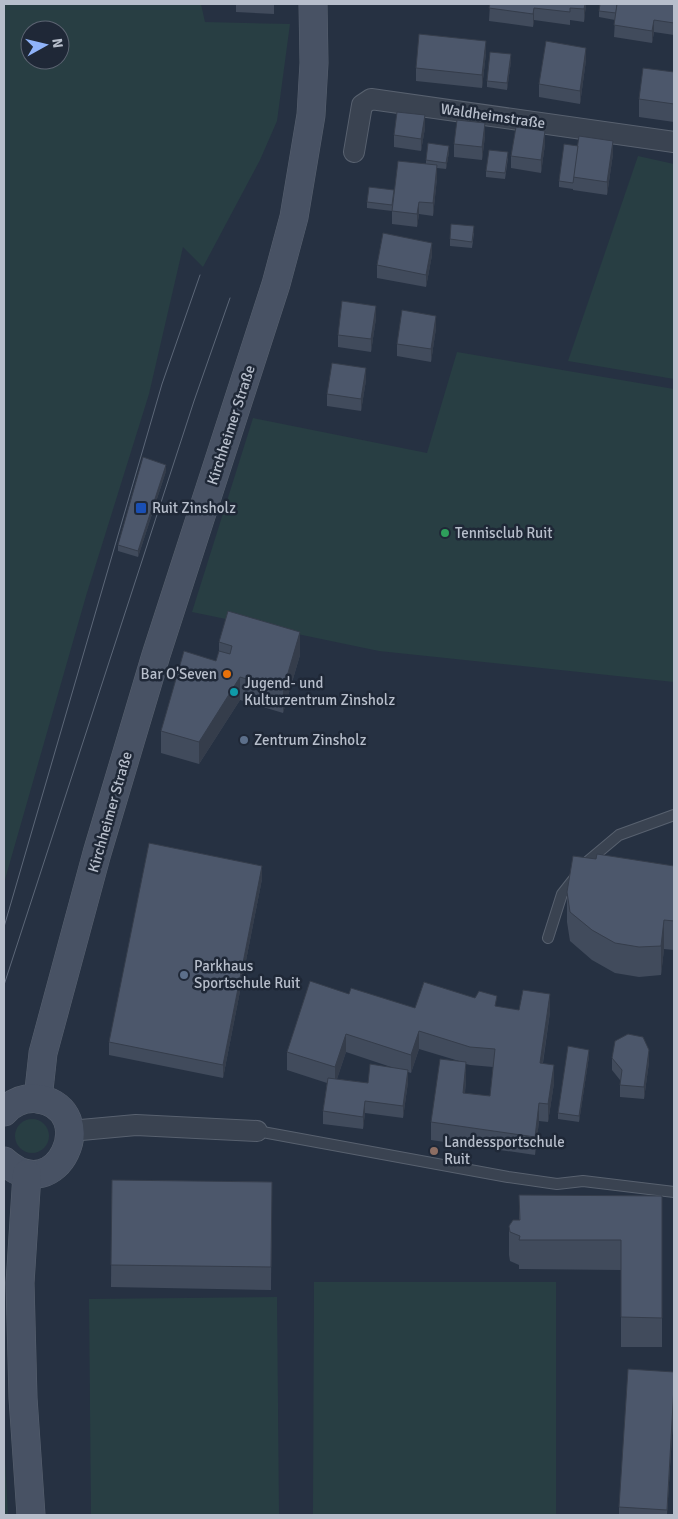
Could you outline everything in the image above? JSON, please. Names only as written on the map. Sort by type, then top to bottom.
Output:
[{"type":"main road","name":"Kirchheimer Straße","points":[[38,1099],[43,1053],[97,853],[156,655],[276,284],[294,217],[311,115],[314,63],[313,4]]},
{"type":"main road","points":[[4,1112],[19,1101],[38,1099],[56,1108],[65,1118],[70,1131],[66,1152],[58,1163],[47,1171],[15,1167],[23,1398],[31,1515]]},
{"type":"street","name":"Waldheimstraße","points":[[354,152],[362,105],[371,99],[674,142]]},
{"type":"street","points":[[70,1131],[136,1125],[257,1131]]},
{"type":"lane","points":[[548,938],[562,894],[588,861],[619,834],[674,815]]},
{"type":"lane","points":[[257,1131],[508,1177],[557,1184],[583,1181],[674,1192]]},
{"type":"green space","points":[[4,4],[201,4],[205,22],[290,24],[277,121],[260,160],[203,267],[183,247],[149,394],[86,596],[4,883]]},
{"type":"green space","points":[[638,156],[674,164],[674,379],[568,361]]},
{"type":"green space","name":"Tennisclub Ruit","points":[[457,352],[674,389],[674,682],[379,651],[192,612],[253,418],[427,453]]},
{"type":"green space","points":[[32,1119],[44,1124],[49,1136],[44,1148],[32,1153],[20,1148],[15,1136],[20,1124]]},
{"type":"green space","points":[[314,1282],[556,1282],[556,1515],[313,1515]]},
{"type":"green space","points":[[277,1297],[279,1515],[91,1515],[89,1299]]},
{"type":"green space","points":[[4,1442],[8,1515],[4,1515]]},
{"type":"building","points":[[490,4],[585,4],[584,9],[570,8],[570,12],[534,8],[533,14],[489,8]]},
{"type":"building","points":[[600,4],[617,4],[616,13],[599,11]]},
{"type":"building","points":[[617,4],[674,4],[674,23],[654,20],[652,31],[614,25]]},
{"type":"building","points":[[419,34],[486,41],[482,75],[416,68]]},
{"type":"building","points":[[546,41],[586,48],[580,91],[539,84]]},
{"type":"building","points":[[490,52],[511,54],[507,83],[487,81]]},
{"type":"building","points":[[643,68],[674,72],[674,104],[639,99]]},
{"type":"building","points":[[397,112],[425,115],[421,139],[394,135]]},
{"type":"building","points":[[457,120],[485,123],[482,147],[454,144]]},
{"type":"building","points":[[516,127],[545,131],[541,160],[511,156]]},
{"type":"building","points":[[579,136],[613,141],[607,182],[573,177]]},
{"type":"building","points":[[428,143],[449,146],[446,163],[426,160]]},
{"type":"building","points":[[564,144],[578,146],[573,183],[559,181]]},
{"type":"building","points":[[489,150],[508,152],[505,173],[486,171]]},
{"type":"building","points":[[398,161],[437,165],[433,203],[419,202],[417,214],[392,211]]},
{"type":"building","points":[[369,187],[394,190],[392,205],[367,202]]},
{"type":"building","points":[[451,224],[474,226],[472,242],[450,239]]},
{"type":"building","points":[[383,233],[432,243],[426,275],[377,265]]},
{"type":"building","points":[[342,301],[376,306],[371,339],[338,335]]},
{"type":"building","points":[[402,310],[436,316],[431,349],[397,344]]},
{"type":"building","points":[[332,363],[366,368],[361,399],[327,394]]},
{"type":"building","points":[[143,457],[166,465],[138,551],[118,545]]},
{"type":"building","name":"Jugend- und Kulturzentrum Zinsholz","points":[[228,611],[300,632],[283,690],[240,677],[199,742],[161,731],[184,651],[216,661],[219,651],[230,654],[232,646],[219,642]]},
{"type":"building","name":"Parkhaus Sportschule Ruit","points":[[149,843],[262,866],[223,1065],[109,1042]]},
{"type":"building","points":[[597,854],[674,866],[674,921],[664,920],[661,946],[639,947],[615,943],[592,930],[570,912],[567,892],[573,856],[596,859]]},
{"type":"building","points":[[310,981],[349,994],[351,988],[415,1008],[424,982],[475,998],[479,991],[497,996],[495,1006],[519,1010],[523,990],[550,994],[540,1063],[554,1065],[548,1104],[539,1103],[535,1137],[431,1122],[440,1059],[466,1062],[463,1093],[490,1096],[495,1049],[470,1047],[419,1031],[411,1055],[346,1034],[335,1067],[287,1052]]},
{"type":"building","points":[[628,1034],[643,1037],[649,1050],[644,1087],[620,1085],[622,1070],[612,1058],[615,1041]]},
{"type":"building","points":[[568,1046],[589,1050],[579,1116],[558,1113]]},
{"type":"building","points":[[370,1064],[408,1070],[403,1106],[365,1101],[363,1117],[323,1111],[328,1078],[368,1083]]},
{"type":"building","points":[[112,1180],[272,1182],[271,1267],[111,1265]]},
{"type":"building","points":[[519,1195],[662,1196],[662,1318],[621,1317],[621,1240],[519,1240],[520,1236],[510,1232],[509,1226],[513,1220],[520,1220]]},
{"type":"building","points":[[628,1369],[674,1372],[667,1510],[619,1507]]},
{"type":"tram line","points":[[4,927],[162,384],[200,275]]},
{"type":"tram line","points":[[4,985],[194,401],[230,298]]},
{"type":"place","name":"Ruit Zinsholz","points":[[141,508]]},
{"type":"place","name":"Tennisclub Ruit","points":[[445,533]]},
{"type":"place","name":"Bar O'Seven","points":[[227,674]]},
{"type":"place","name":"Jugend- und Kulturzentrum Zinsholz","points":[[234,692]]},
{"type":"place","name":"Zentrum Zinsholz","points":[[244,740]]},
{"type":"place","name":"Parkhaus Sportschule Ruit","points":[[184,975]]},
{"type":"place","name":"Landessportschule Ruit","points":[[434,1151]]}]
